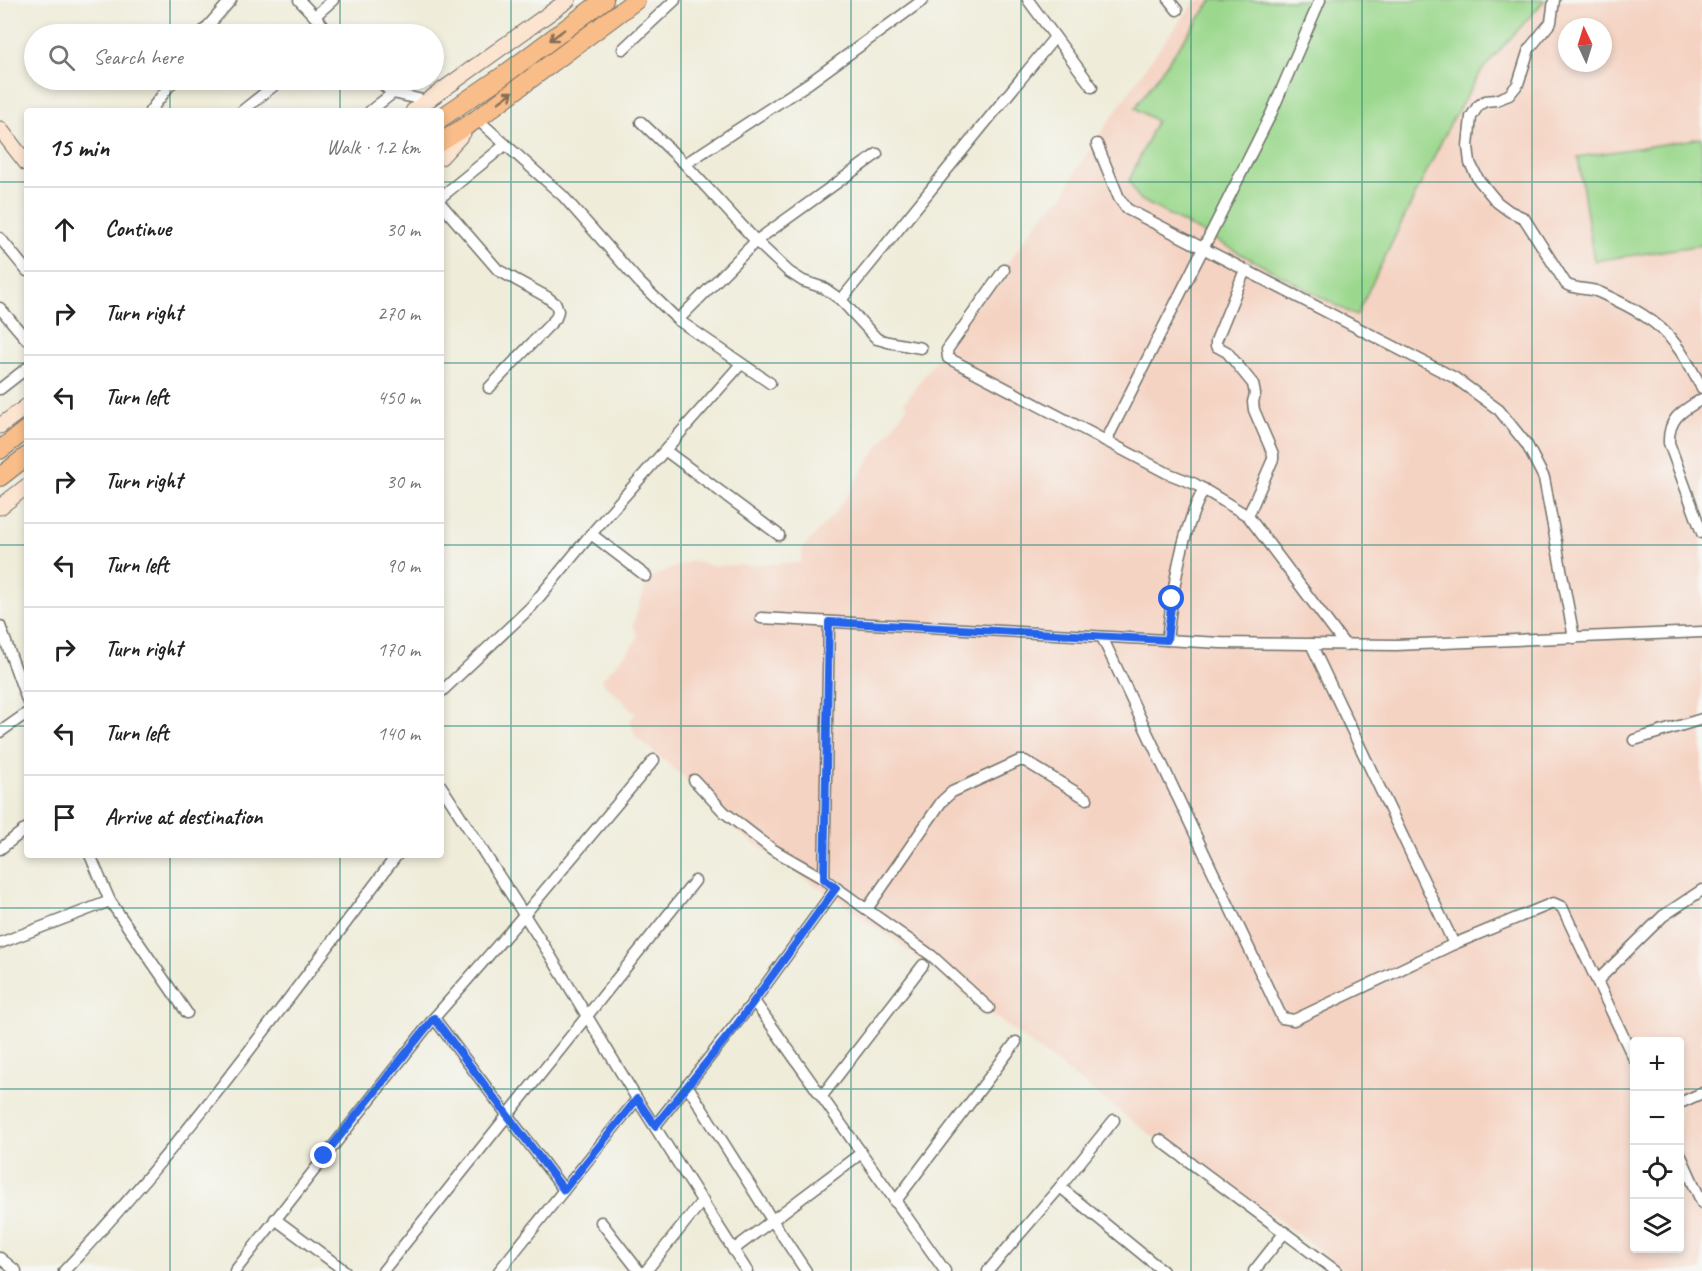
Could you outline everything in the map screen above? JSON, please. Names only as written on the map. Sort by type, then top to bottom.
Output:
[{"type":"highway","points":[[444,116],[504,75],[604,0]]},
{"type":"highway","points":[[444,140],[636,0]]},
{"type":"highway","points":[[0,450],[24,431]]},
{"type":"highway","points":[[0,477],[24,458]]},
{"type":"main road","points":[[444,88],[568,0]]},
{"type":"main road","points":[[417,108],[441,90]]},
{"type":"main road","points":[[444,154],[477,118]]},
{"type":"main road","points":[[0,129],[24,160]]},
{"type":"main road","points":[[1,423],[24,408]]},
{"type":"main road","points":[[0,507],[24,488]]},
{"type":"street","points":[[210,24],[231,0]]},
{"type":"street","points":[[299,0],[322,24]]},
{"type":"street","points":[[315,16],[333,0]]},
{"type":"street","points":[[623,49],[675,0]]},
{"type":"street","points":[[685,164],[808,83],[923,0]]},
{"type":"street","points":[[1028,0],[1092,87]]},
{"type":"street","points":[[1168,0],[1177,10]]},
{"type":"street","points":[[1106,441],[1271,114],[1320,0]]},
{"type":"street","points":[[1554,0],[1551,22],[1529,49],[1518,84],[1509,95],[1485,101],[1478,106],[1471,117],[1468,147],[1470,163],[1478,179],[1497,202],[1524,218],[1531,226],[1542,248],[1566,284],[1599,292],[1644,315],[1676,344],[1702,388]]},
{"type":"street","points":[[841,300],[1055,37]]},
{"type":"street","points":[[152,108],[166,90]]},
{"type":"street","points":[[246,108],[268,90]]},
{"type":"street","points":[[389,90],[393,93],[427,100]]},
{"type":"street","points":[[374,108],[393,93]]},
{"type":"street","points":[[477,118],[563,196],[639,282],[678,320],[770,383]]},
{"type":"street","points":[[641,122],[685,164],[756,241],[789,272],[803,281],[824,288],[841,300],[877,339],[921,348]]},
{"type":"street","points":[[1097,144],[1119,198],[1127,209],[1455,378],[1499,410],[1527,445],[1544,478],[1574,638]]},
{"type":"street","points":[[444,195],[505,145]]},
{"type":"street","points":[[678,320],[756,241],[877,154]]},
{"type":"street","points":[[444,207],[498,270],[547,297],[556,304],[558,311],[556,318],[489,388]]},
{"type":"street","points":[[0,238],[24,268]]},
{"type":"street","points":[[1004,270],[947,350],[948,358],[1167,473],[1203,489],[1248,516],[1345,645]]},
{"type":"street","points":[[1245,270],[1216,346],[1227,352],[1252,384],[1255,394],[1254,410],[1274,454],[1248,516]]},
{"type":"street","points":[[0,308],[24,336]]},
{"type":"street","points":[[444,689],[531,607],[591,534],[741,364]]},
{"type":"street","points":[[0,389],[24,370]]},
{"type":"street","points":[[1702,399],[1681,412],[1668,429],[1669,443],[1702,533]]},
{"type":"street","points":[[666,451],[779,535]]},
{"type":"street","points":[[1167,640],[1172,599],[1193,508],[1203,489]]},
{"type":"street","points":[[591,534],[646,576]]},
{"type":"street","points":[[761,618],[1101,637],[1345,645],[1396,645],[1702,632]]},
{"type":"street","points":[[824,879],[829,622]]},
{"type":"street","points":[[0,626],[24,692]]},
{"type":"street","points":[[1101,637],[1282,1018],[1294,1020],[1454,944],[1553,903],[1562,907],[1630,1049]]},
{"type":"street","points":[[1311,644],[1454,944]]},
{"type":"street","points":[[0,732],[24,715]]},
{"type":"street","points":[[1635,740],[1702,719]]},
{"type":"street","points":[[235,1271],[434,1018],[654,760]]},
{"type":"street","points":[[867,909],[942,801],[952,792],[1019,761],[1026,761],[1087,799]]},
{"type":"street","points":[[694,780],[724,812],[772,849],[824,879],[932,956],[989,1008]]},
{"type":"street","points":[[444,795],[524,915],[637,1099],[747,1271]]},
{"type":"street","points":[[0,849],[24,830]]},
{"type":"street","points":[[91,858],[110,901],[187,1013]]},
{"type":"street","points":[[64,1271],[108,1225],[233,1071],[395,858]]},
{"type":"street","points":[[383,1271],[695,881]]},
{"type":"street","points":[[655,1126],[754,1000],[836,888]]},
{"type":"street","points":[[1597,981],[1663,916],[1702,890]]},
{"type":"street","points":[[0,943],[110,901]]},
{"type":"street","points":[[822,1096],[923,965]]},
{"type":"street","points":[[754,1000],[860,1154],[945,1271]]},
{"type":"street","points":[[434,1018],[564,1190]]},
{"type":"street","points":[[895,1202],[1016,1042]]},
{"type":"street","points":[[687,1085],[806,1271]]},
{"type":"street","points":[[1684,1101],[1702,1093]]},
{"type":"street","points":[[499,1271],[637,1099]]},
{"type":"street","points":[[988,1271],[1114,1120]]},
{"type":"street","points":[[1160,1140],[1336,1271]]},
{"type":"street","points":[[733,1250],[860,1154]]},
{"type":"street","points":[[1684,1163],[1702,1203]]},
{"type":"street","points":[[1060,1187],[1162,1271]]},
{"type":"street","points":[[646,1271],[703,1200]]},
{"type":"street","points":[[276,1219],[345,1271]]},
{"type":"street","points":[[602,1222],[639,1271]]},
{"type":"street","points":[[1254,1271],[1285,1232]]},
{"type":"street","points":[[0,1258],[15,1271]]},
{"type":"shaded area","points":[[1196,0],[1702,0],[1702,1271],[1346,1271],[1162,1132],[1156,1139],[890,937],[734,829],[684,777],[636,737],[630,720],[636,714],[601,680],[631,648],[638,636],[633,625],[647,581],[654,576],[690,561],[714,566],[800,563],[803,548],[834,514],[851,490],[862,470],[908,406],[904,403],[1045,212],[1064,196],[1076,170],[1150,61]]},
{"type":"green space","points":[[1212,0],[1545,0],[1482,70],[1451,122],[1356,316],[1139,199],[1129,181],[1156,121],[1135,108]]},
{"type":"green space","points":[[1702,138],[1702,245],[1594,261],[1578,157]]},
{"type":"route","points":[[324,1156],[434,1018],[564,1190],[637,1099],[655,1126],[735,1027],[836,888],[824,879],[829,622],[1167,640],[1172,599]]}]
